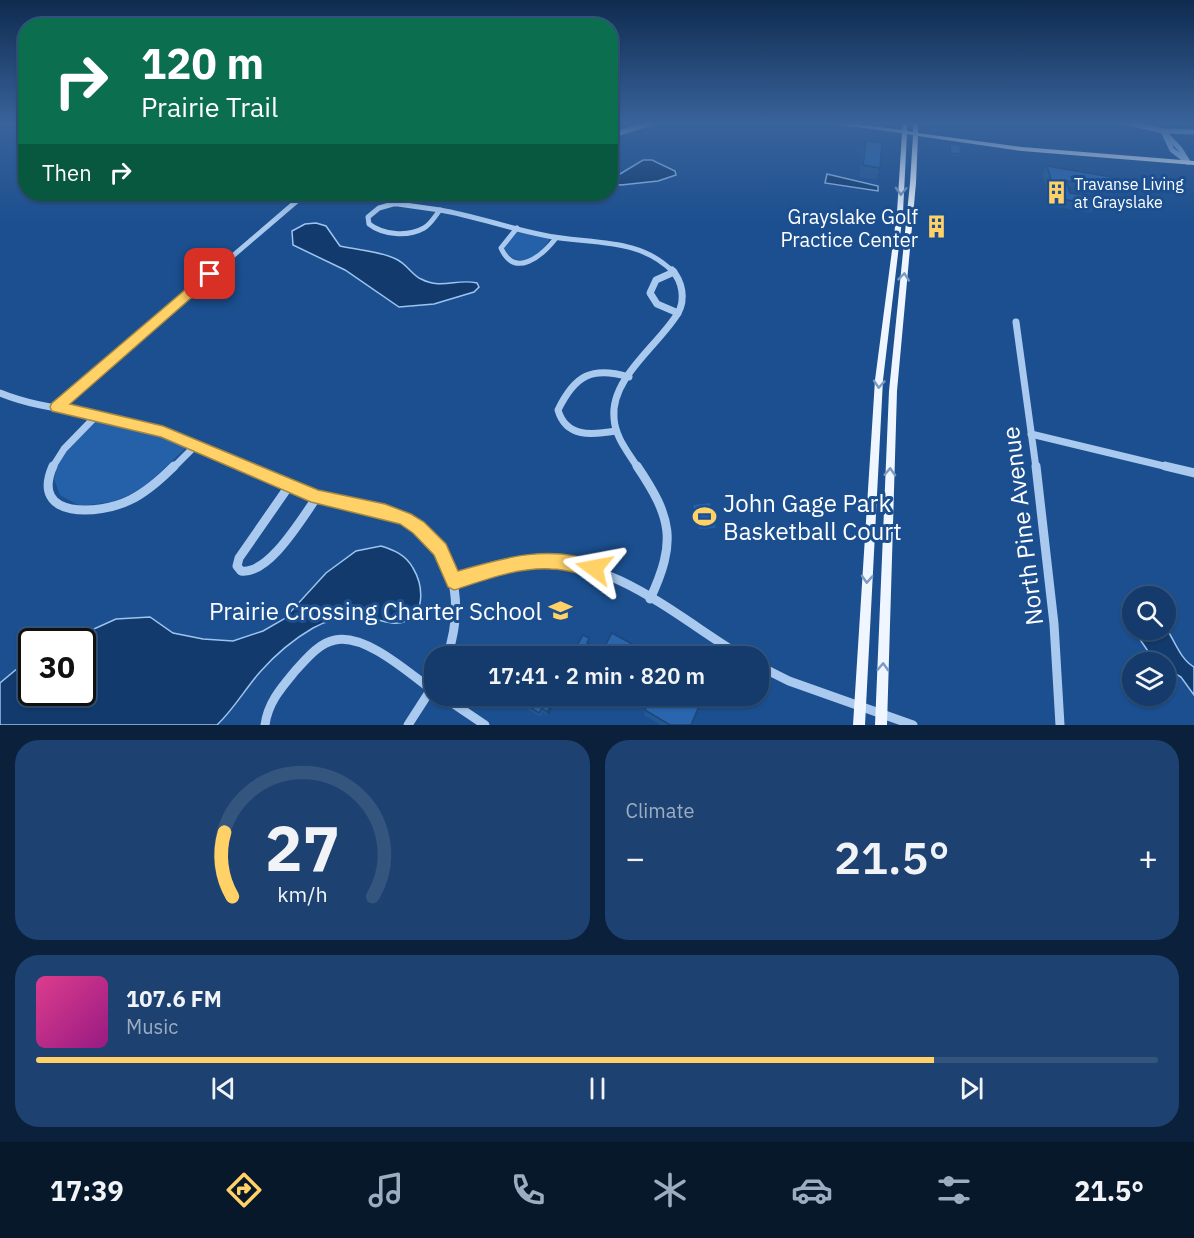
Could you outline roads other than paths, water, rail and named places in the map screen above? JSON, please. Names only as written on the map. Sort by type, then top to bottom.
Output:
[{"type":"main road","points":[[859,725],[879,380],[900,212],[903,157]]},
{"type":"main road","points":[[881,720],[893,391],[914,157]]},
{"type":"main road","points":[[1125,157],[1191,163]]},
{"type":"street","points":[[57,407],[297,201]]},
{"type":"street","points":[[440,210],[427,226],[408,233],[376,229],[368,221],[375,211],[393,204],[440,210],[460,213],[556,238],[640,249],[659,259],[674,272],[682,287],[683,302],[678,313],[629,377],[614,407],[616,431],[657,497],[668,526],[667,559],[663,574],[650,599]]},
{"type":"street","points":[[517,228],[501,248],[505,257],[514,262],[536,260],[546,253],[556,238]]},
{"type":"street","points":[[674,272],[656,280],[650,292],[652,298],[660,306],[678,313]]},
{"type":"street","name":"North Pine Avenue","points":[[1016,322],[1048,572],[1059,683],[1060,725]]},
{"type":"street","points":[[616,431],[586,435],[576,433],[563,424],[558,410],[569,392],[590,372],[603,370],[629,377]]},
{"type":"street","points":[[1,395],[141,425],[196,445],[317,497],[385,511],[406,519],[424,532],[440,550],[454,581],[457,606],[455,629],[450,646]]},
{"type":"street","points":[[97,416],[57,459],[50,470],[48,489],[51,498],[57,504],[75,512],[100,511],[128,501],[154,484],[196,445]]},
{"type":"street","points":[[1031,434],[1194,473]]},
{"type":"street","points":[[288,486],[239,558],[237,566],[241,571],[255,570],[300,522],[317,497]]},
{"type":"street","points":[[454,581],[507,565],[553,560],[579,564],[599,570],[629,585],[725,646]]},
{"type":"street","points":[[265,725],[268,709],[275,696],[303,662],[320,646],[336,640],[343,639],[362,644],[424,682]]},
{"type":"street","points":[[769,671],[789,681],[860,707],[881,720],[913,725]]},
{"type":"street","points":[[408,725],[424,702]]},
{"type":"street","points":[[457,706],[485,725]]},
{"type":"place","name":"Travanse Living at Grayslake","points":[[1056,193]]},
{"type":"place","name":"Grayslake Golf Practice Center","points":[[936,227]]},
{"type":"place","name":"John Gage Park Basketball Court","points":[[705,517]]},
{"type":"place","name":"Prairie Crossing Charter School","points":[[560,611]]}]
